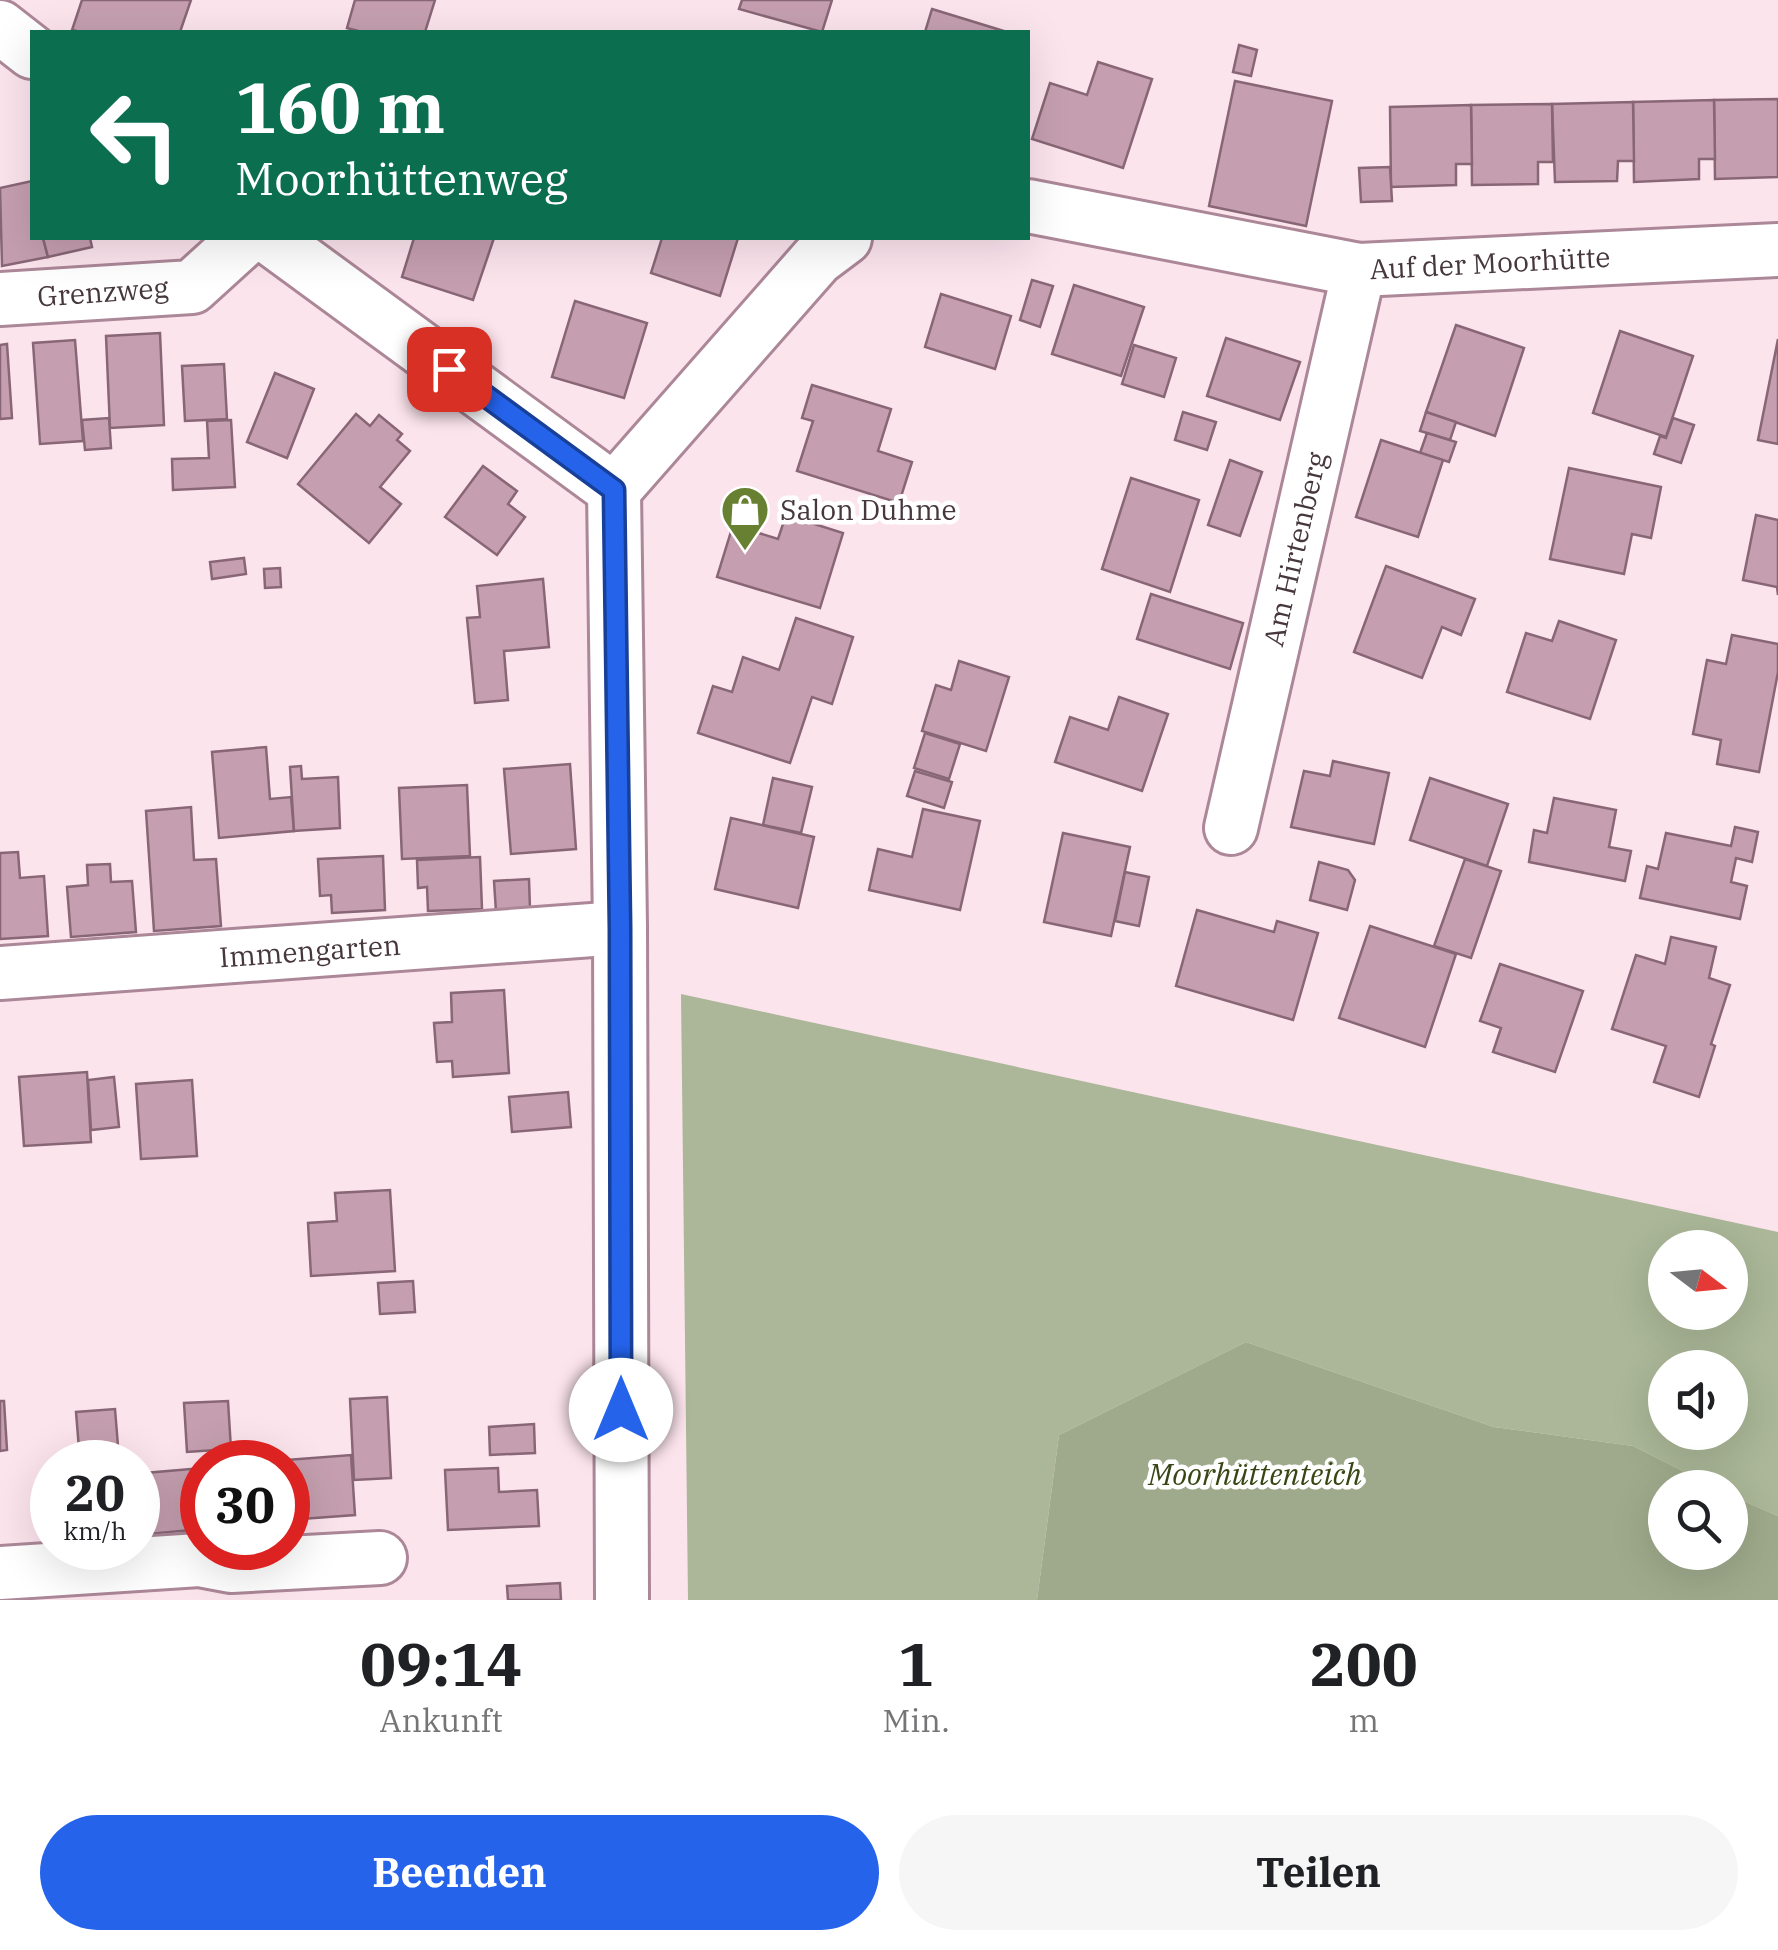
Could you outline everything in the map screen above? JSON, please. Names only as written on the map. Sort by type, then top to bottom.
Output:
[{"type":"street","points":[[20,0],[0,23],[30,50]]},
{"type":"street","name":"Auf der Moorhütte","points":[[1030,206],[1359,270],[1778,250]]},
{"type":"street","name":"Grenzweg","points":[[0,299],[192,287],[244,240]]},
{"type":"street","points":[[273,240],[614,490]]},
{"type":"street","points":[[622,1600],[614,490],[818,260],[842,240]]},
{"type":"street","name":"Am Hirtenberg","points":[[1231,828],[1359,270]]},
{"type":"street","name":"Immengarten","points":[[0,973],[620,928]]},
{"type":"street","points":[[0,1573],[199,1560],[231,1566],[380,1558]]},
{"type":"shaded area","points":[[681,994],[1778,1232],[1778,1516],[1748,1503],[1748,1470],[1681,1470],[1633,1446],[1494,1427],[1246,1342],[1059,1435],[1037,1600],[688,1600]]},
{"type":"water","name":"Moorhüttenteich","points":[[1246,1342],[1494,1427],[1633,1446],[1681,1470],[1648,1470],[1648,1570],[1748,1570],[1748,1503],[1778,1516],[1778,1600],[1037,1600],[1059,1435]]},
{"type":"building","points":[[82,0],[191,0],[181,30],[72,30]]},
{"type":"building","points":[[355,0],[435,0],[426,30],[347,28]]},
{"type":"building","points":[[742,0],[832,0],[823,30],[739,9]]},
{"type":"building","points":[[932,9],[1000,30],[926,30]]},
{"type":"building","points":[[1239,45],[1257,50],[1251,76],[1233,72]]},
{"type":"building","points":[[1098,62],[1152,79],[1123,168],[1032,139],[1050,83],[1087,95]]},
{"type":"building","points":[[1235,81],[1332,101],[1306,226],[1209,206]]},
{"type":"building","points":[[1778,99],[1778,177],[1715,179],[1714,100]]},
{"type":"building","points":[[1714,100],[1715,159],[1699,159],[1699,179],[1634,182],[1633,102]]},
{"type":"building","points":[[1633,102],[1634,161],[1618,161],[1617,181],[1555,182],[1552,104]]},
{"type":"building","points":[[1552,104],[1553,162],[1538,162],[1538,184],[1472,185],[1471,105]]},
{"type":"building","points":[[1471,105],[1472,164],[1456,164],[1456,185],[1391,187],[1390,107]]},
{"type":"building","points":[[1390,167],[1392,201],[1361,202],[1359,168]]},
{"type":"building","points":[[30,181],[30,240],[44,240],[48,257],[2,266],[0,188]]},
{"type":"building","points":[[44,240],[90,240],[92,247],[48,257]]},
{"type":"building","points":[[413,240],[493,240],[473,300],[402,277]]},
{"type":"building","points":[[661,240],[737,240],[720,296],[651,273]]},
{"type":"building","points":[[1032,280],[1053,286],[1040,327],[1020,320]]},
{"type":"building","points":[[1074,285],[1144,307],[1121,376],[1052,354]]},
{"type":"building","points":[[941,294],[1011,316],[995,369],[925,347]]},
{"type":"building","points":[[575,301],[647,323],[624,398],[552,377]]},
{"type":"building","points":[[1456,325],[1524,348],[1495,436],[1426,412]]},
{"type":"building","points":[[1620,331],[1693,356],[1666,437],[1593,413]]},
{"type":"building","points":[[160,333],[164,425],[110,428],[106,336]]},
{"type":"building","points":[[1226,338],[1300,362],[1280,420],[1207,396]]},
{"type":"building","points":[[1778,339],[1778,444],[1758,440]]},
{"type":"building","points":[[75,340],[83,441],[40,444],[33,343]]},
{"type":"building","points":[[7,344],[12,418],[0,419],[0,345]]},
{"type":"building","points":[[1134,345],[1176,358],[1164,397],[1122,384]]},
{"type":"building","points":[[224,364],[227,419],[185,421],[182,366]]},
{"type":"building","points":[[275,373],[314,389],[287,458],[247,442]]},
{"type":"building","points":[[812,385],[891,409],[878,451],[912,462],[899,503],[797,471],[813,421],[802,418]]},
{"type":"building","points":[[1183,412],[1216,422],[1207,450],[1175,440]]},
{"type":"building","points":[[1426,412],[1456,422],[1450,440],[1420,431]]},
{"type":"building","points":[[356,414],[370,426],[379,415],[402,434],[397,440],[410,451],[380,487],[401,504],[369,543],[298,484]]},
{"type":"building","points":[[109,418],[111,448],[85,450],[82,420]]},
{"type":"building","points":[[1673,418],[1694,425],[1681,463],[1654,454],[1660,436],[1666,438]]},
{"type":"building","points":[[231,420],[235,487],[173,490],[172,459],[209,458],[207,421]]},
{"type":"building","points":[[1427,433],[1456,442],[1449,462],[1420,453]]},
{"type":"building","points":[[1381,440],[1443,460],[1418,537],[1356,517]]},
{"type":"building","points":[[1230,460],[1262,472],[1240,536],[1208,525]]},
{"type":"building","points":[[483,466],[517,491],[508,504],[525,517],[497,555],[445,517]]},
{"type":"building","points":[[1569,468],[1661,487],[1651,538],[1632,534],[1624,574],[1550,559]]},
{"type":"building","points":[[1131,478],[1199,500],[1170,592],[1102,569]]},
{"type":"building","points":[[786,515],[843,533],[820,608],[717,577],[733,525],[778,539]]},
{"type":"building","points":[[1756,515],[1778,520],[1778,595],[1777,587],[1743,580]]},
{"type":"building","points":[[244,558],[246,574],[212,579],[210,562]]},
{"type":"building","points":[[1386,566],[1475,599],[1461,635],[1442,627],[1422,678],[1354,652]]},
{"type":"building","points":[[280,568],[281,587],[265,588],[264,569]]},
{"type":"building","points":[[543,579],[549,647],[504,651],[508,700],[475,703],[467,618],[480,617],[477,586]]},
{"type":"building","points":[[1151,594],[1243,623],[1230,669],[1137,639]]},
{"type":"building","points":[[796,618],[853,637],[832,704],[812,697],[790,763],[698,733],[713,686],[732,692],[743,657],[779,670]]},
{"type":"building","points":[[1559,621],[1616,640],[1590,719],[1507,692],[1526,633],[1552,641]]},
{"type":"building","points":[[1732,635],[1778,644],[1778,672],[1759,772],[1717,764],[1721,740],[1693,734],[1707,660],[1726,664]]},
{"type":"building","points":[[959,661],[1009,677],[986,751],[922,731],[936,685],[951,690]]},
{"type":"building","points":[[1119,697],[1168,714],[1142,791],[1055,762],[1070,717],[1108,730]]},
{"type":"building","points":[[925,733],[960,744],[949,779],[914,768]]},
{"type":"building","points":[[266,747],[270,799],[291,797],[294,831],[219,838],[212,752]]},
{"type":"building","points":[[1333,761],[1389,773],[1374,844],[1291,827],[1304,771],[1330,776]]},
{"type":"building","points":[[570,764],[576,849],[511,854],[504,769]]},
{"type":"building","points":[[301,766],[302,779],[338,777],[340,828],[294,831],[290,767]]},
{"type":"building","points":[[915,771],[952,782],[944,808],[907,796]]},
{"type":"building","points":[[773,778],[812,787],[801,833],[763,825]]},
{"type":"building","points":[[1430,778],[1508,804],[1487,866],[1410,840]]},
{"type":"building","points":[[467,785],[470,856],[402,859],[399,788]]},
{"type":"building","points":[[1554,798],[1616,810],[1609,847],[1631,851],[1625,881],[1529,862],[1534,830],[1547,833]]},
{"type":"building","points":[[191,807],[194,860],[216,859],[221,926],[154,931],[146,811]]},
{"type":"building","points":[[923,809],[980,821],[960,910],[869,890],[878,849],[912,857]]},
{"type":"building","points":[[731,818],[814,837],[798,908],[715,889]]},
{"type":"building","points":[[1735,827],[1758,832],[1752,862],[1736,858],[1731,882],[1747,886],[1740,919],[1640,898],[1647,866],[1658,869],[1666,833],[1731,846]]},
{"type":"building","points":[[1063,833],[1130,847],[1111,936],[1044,922]]},
{"type":"building","points":[[18,852],[20,878],[44,876],[48,936],[0,939],[0,853]]},
{"type":"building","points":[[383,856],[385,910],[332,913],[331,895],[320,896],[318,859]]},
{"type":"building","points":[[480,857],[482,909],[428,911],[427,887],[418,888],[417,860]]},
{"type":"building","points":[[1465,859],[1501,871],[1471,958],[1434,946]]},
{"type":"building","points":[[1319,862],[1348,870],[1355,880],[1347,910],[1310,900]]},
{"type":"building","points":[[110,864],[111,882],[132,881],[136,932],[71,937],[67,887],[88,885],[87,865]]},
{"type":"building","points":[[1125,872],[1149,877],[1139,926],[1115,921]]},
{"type":"building","points":[[529,879],[530,909],[496,912],[494,881]]},
{"type":"building","points":[[1197,910],[1274,932],[1277,921],[1318,933],[1293,1020],[1176,986]]},
{"type":"building","points":[[1370,926],[1456,954],[1425,1047],[1339,1018]]},
{"type":"building","points":[[1671,937],[1716,947],[1709,978],[1730,985],[1699,1097],[1654,1082],[1666,1046],[1612,1029],[1636,955],[1665,964]]},
{"type":"building","points":[[1500,964],[1583,991],[1555,1072],[1493,1052],[1501,1028],[1480,1021]]},
{"type":"building","points":[[504,990],[509,1073],[453,1077],[452,1061],[437,1062],[434,1023],[452,1022],[451,993]]},
{"type":"building","points":[[87,1072],[91,1142],[24,1146],[19,1077]]},
{"type":"building","points":[[114,1077],[119,1127],[91,1130],[88,1080]]},
{"type":"building","points":[[192,1080],[197,1156],[141,1159],[136,1084]]},
{"type":"building","points":[[568,1092],[571,1127],[512,1132],[509,1097]]},
{"type":"building","points":[[390,1190],[395,1271],[311,1276],[308,1223],[337,1221],[335,1193]]},
{"type":"building","points":[[413,1281],[415,1312],[380,1314],[378,1283]]},
{"type":"building","points":[[387,1397],[391,1478],[354,1480],[350,1399]]},
{"type":"building","points":[[0,1401],[4,1401],[7,1450],[0,1451]]},
{"type":"building","points":[[228,1401],[230,1440],[186,1440],[184,1403]]},
{"type":"building","points":[[115,1409],[118,1440],[78,1440],[76,1412]]},
{"type":"building","points":[[534,1424],[535,1453],[490,1455],[489,1427]]},
{"type":"building","points":[[351,1455],[355,1515],[310,1518],[310,1458]]},
{"type":"building","points":[[498,1468],[499,1492],[537,1490],[539,1526],[448,1530],[445,1470]]},
{"type":"building","points":[[180,1470],[180,1531],[160,1533],[160,1472]]},
{"type":"building","points":[[560,1583],[561,1600],[508,1600],[507,1586]]},
{"type":"place","name":"Salon Duhme","points":[[745,552]]},
{"type":"route","points":[[449,369],[614,490],[621,1410]]}]
